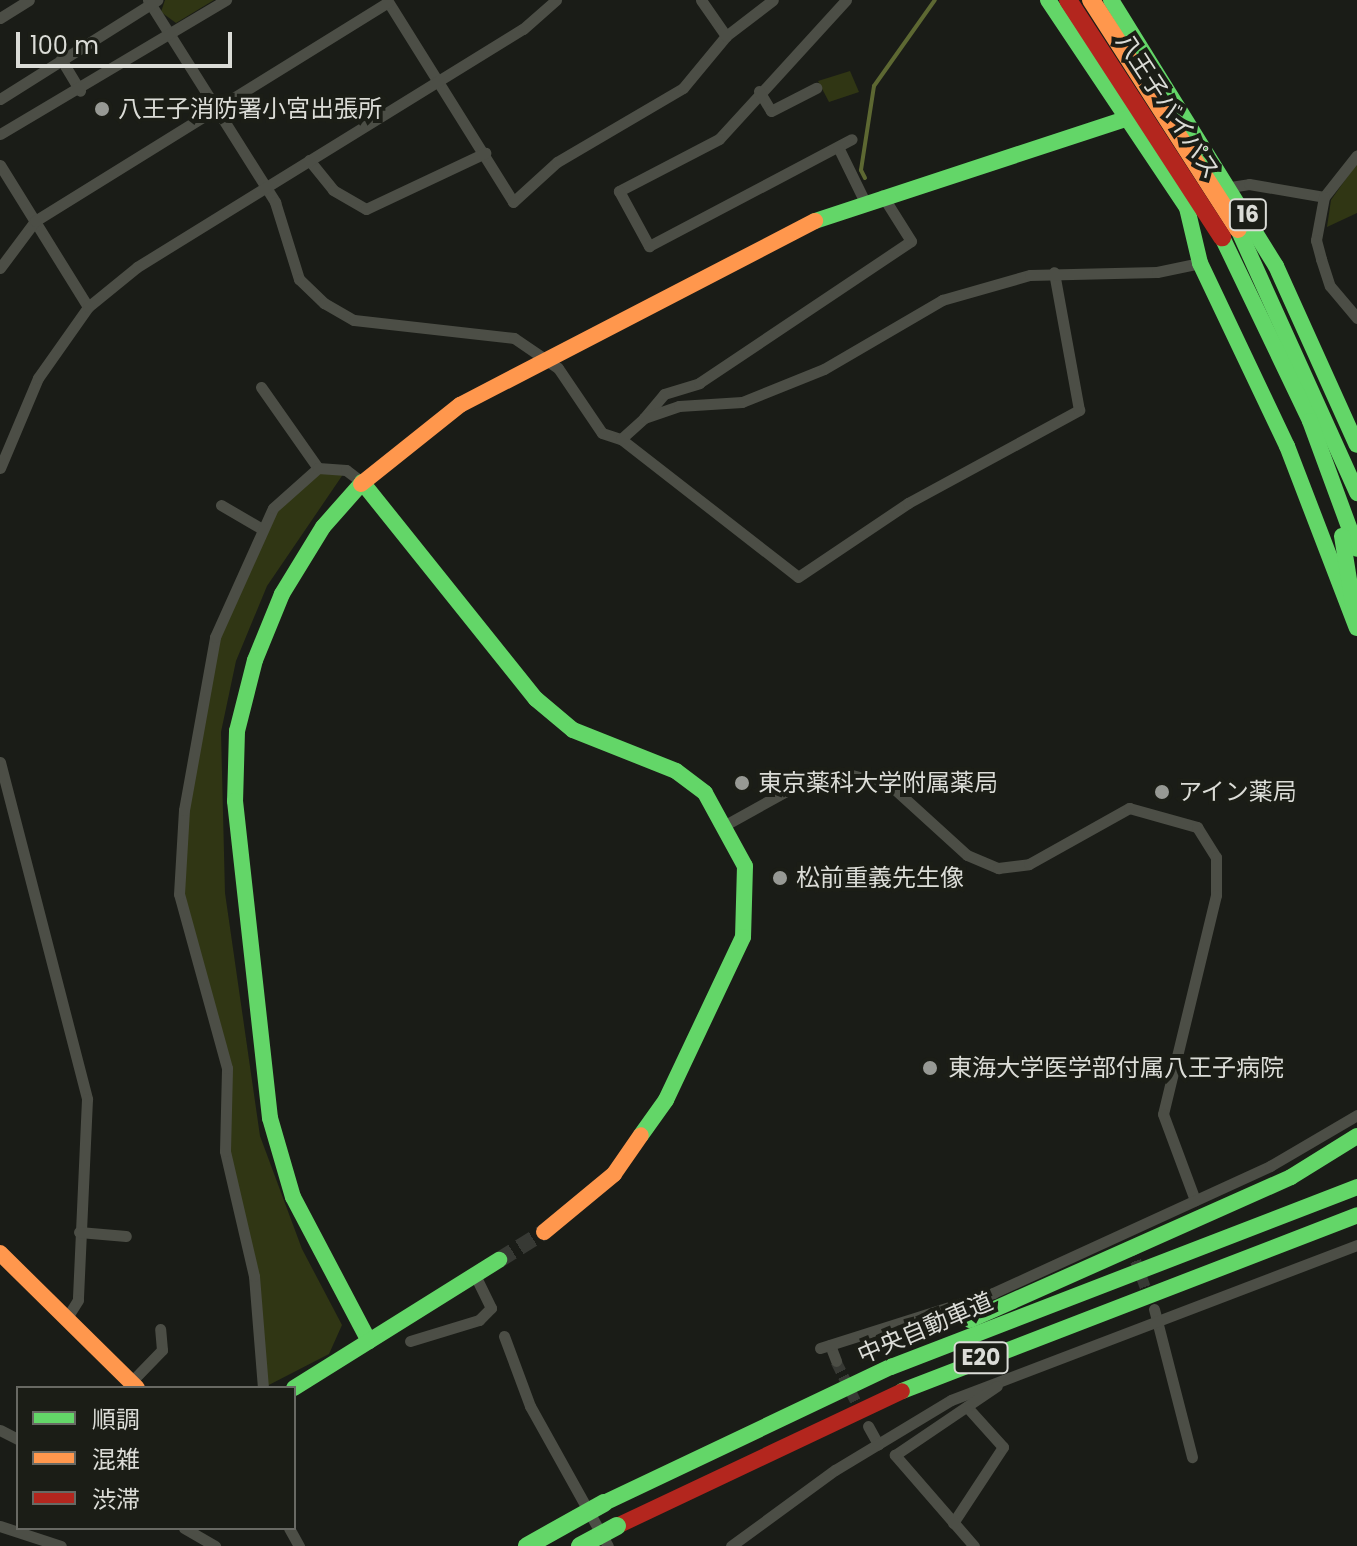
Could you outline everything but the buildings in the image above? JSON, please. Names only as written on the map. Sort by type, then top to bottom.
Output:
[{"type":"main road","points":[[1048,0],[1131,118],[1187,208],[1200,263],[1287,446],[1356,629]]},
{"type":"main road","name":"八王子バイパス","points":[[1068,0],[1230,233],[1331,476],[1357,549]]},
{"type":"main road","name":"八王子バイパス","points":[[1091,0],[1230,233],[1357,493]]},
{"type":"main road","name":"16","points":[[1111,0],[1231,184],[1310,335],[1357,445]]},
{"type":"main road","points":[[369,1341],[293,1197],[270,1118],[235,801],[237,731],[255,660],[282,594],[323,527],[362,482],[421,430],[546,359],[873,198],[1131,118],[1177,97]]},
{"type":"main road","points":[[1331,476],[1356,629]]},
{"type":"main road","points":[[362,482],[552,714],[598,743],[676,771],[727,824],[748,889],[732,965],[634,1149],[593,1195],[544,1232]]},
{"type":"main road","points":[[663,1473],[767,1409],[1291,1177],[1357,1136]]},
{"type":"main road","name":"中央自動車道","points":[[527,1546],[663,1473],[1021,1314],[1357,1187]]},
{"type":"main road","name":"中央自動車道","points":[[580,1546],[960,1366],[1357,1215]]},
{"type":"main road","points":[[0,1253],[134,1386]]},
{"type":"main road","points":[[296,1387],[499,1260]]},
{"type":"street","points":[[0,18],[29,0]]},
{"type":"street","points":[[0,134],[80,91],[226,0]]},
{"type":"street","points":[[0,468],[38,378],[88,307],[264,186],[438,79],[556,0]]},
{"type":"street","points":[[701,0],[726,36]]},
{"type":"street","points":[[0,268],[35,221],[387,1],[513,202],[557,162],[683,88],[726,36],[773,0]]},
{"type":"street","points":[[846,0],[759,91],[719,139],[619,191],[649,246],[852,139]]},
{"type":"street","points":[[0,99],[152,1],[214,111],[283,217],[299,279],[324,303],[354,320],[514,338],[546,359],[602,433],[621,439],[798,577],[908,503],[1079,410],[1054,272]]},
{"type":"street","points":[[61,59],[80,91]]},
{"type":"street","points":[[759,91],[771,111],[816,88]]},
{"type":"street","points":[[621,439],[664,394],[699,383],[911,241],[873,198],[838,147]]},
{"type":"street","points":[[309,160],[333,190],[366,209],[485,153]]},
{"type":"street","points":[[1357,155],[1324,197],[1316,240],[1330,286],[1357,318]]},
{"type":"street","points":[[0,165],[88,307]]},
{"type":"street","points":[[1187,208],[1231,184],[1324,197]]},
{"type":"street","points":[[644,418],[679,406],[742,402],[850,356],[942,300],[1054,272],[1157,272],[1200,263]]},
{"type":"street","points":[[261,387],[318,468]]},
{"type":"street","points":[[263,1386],[254,1276],[225,1151],[227,1068],[179,894],[184,810],[215,637],[273,508],[318,468],[346,470],[362,482]]},
{"type":"street","points":[[221,505],[262,529]]},
{"type":"street","points":[[0,762],[87,1099],[78,1300],[66,1319]]},
{"type":"street","points":[[727,824],[799,784],[848,774],[890,785],[967,855],[998,868],[1029,864],[1129,808],[1197,827],[1216,857],[1216,895],[1163,1114],[1195,1200]]},
{"type":"street","points":[[836,1361],[825,1346],[993,1293],[1126,1234],[1312,1145],[1357,1115]]},
{"type":"street","points":[[79,1232],[126,1236]]},
{"type":"street","points":[[731,1546],[878,1444],[1011,1375],[1095,1340],[1159,1324],[1357,1245]]},
{"type":"street","points":[[410,1341],[479,1320],[491,1308],[475,1275]]},
{"type":"street","points":[[1154,1309],[1192,1457]]},
{"type":"street","points":[[134,1386],[162,1350],[160,1329]]},
{"type":"street","points":[[504,1336],[530,1406],[608,1546]]},
{"type":"street","points":[[974,1546],[895,1455],[1011,1375]]},
{"type":"street","points":[[953,1523],[1003,1447],[967,1407]]},
{"type":"street","points":[[868,1426],[878,1444]]},
{"type":"street","points":[[0,1526],[61,1546]]},
{"type":"street","points":[[187,1530],[215,1546]]},
{"type":"green space","points":[[165,0],[214,0],[176,23],[161,12]]},
{"type":"green space","points":[[850,71],[859,92],[829,102],[818,81]]},
{"type":"green space","points":[[1357,163],[1357,213],[1327,227],[1331,200]]},
{"type":"green space","points":[[318,468],[346,470],[267,586],[236,661],[221,732],[225,893],[260,1136],[302,1249],[342,1325],[329,1354],[263,1386],[254,1276],[225,1151],[227,1068],[179,894],[184,810],[215,637],[273,508]]},
{"type":"waterway","points":[[865,178],[861,170],[874,86],[935,0]]},
{"type":"tunnel","points":[[499,1260],[544,1232]]},
{"type":"tunnel","points":[[1130,1245],[1150,1300]]},
{"type":"tunnel","points":[[836,1361],[862,1414]]},
{"type":"traffic: fast","points":[[1048,0],[1187,208],[1200,263],[1287,446],[1357,628]]},
{"type":"traffic: fast","points":[[1111,0],[1276,266],[1357,445]]},
{"type":"traffic: fast","points":[[815,221],[1138,115]]},
{"type":"traffic: fast","points":[[1238,229],[1357,493]]},
{"type":"traffic: fast","points":[[1222,237],[1310,421],[1357,549]]},
{"type":"traffic: fast","points":[[362,482],[536,699],[573,730],[676,771],[705,793],[745,866],[743,937],[666,1100],[641,1135]]},
{"type":"traffic: fast","points":[[361,484],[323,527],[282,594],[255,660],[237,731],[235,801],[270,1118],[293,1197],[369,1341]]},
{"type":"traffic: fast","points":[[1342,536],[1354,611]]},
{"type":"traffic: fast","points":[[970,1320],[1291,1177],[1357,1136]]},
{"type":"traffic: fast","points":[[604,1503],[891,1367],[1357,1187]]},
{"type":"traffic: fast","points":[[902,1391],[1357,1215]]},
{"type":"traffic: fast","points":[[296,1387],[499,1260]]},
{"type":"traffic: fast","points":[[527,1546],[604,1503]]},
{"type":"traffic: fast","points":[[580,1546],[617,1526]]},
{"type":"traffic: slow","points":[[1091,0],[1238,229]]},
{"type":"traffic: slow","points":[[361,484],[460,405],[815,221]]},
{"type":"traffic: slow","points":[[544,1232],[614,1174],[641,1135]]},
{"type":"traffic: slow","points":[[0,1253],[135,1386]]},
{"type":"traffic: jam","points":[[1068,0],[1222,237]]},
{"type":"traffic: jam","points":[[617,1526],[902,1391]]},
{"type":"place","name":"八王子消防署小宮出張所","points":[[102,109]]},
{"type":"place","name":"東京薬科大学附属薬局","points":[[742,783]]},
{"type":"place","name":"アイン薬局","points":[[1162,792]]},
{"type":"place","name":"松前重義先生像","points":[[780,878]]},
{"type":"place","name":"東海大学医学部付属八王子病院","points":[[930,1068]]}]
